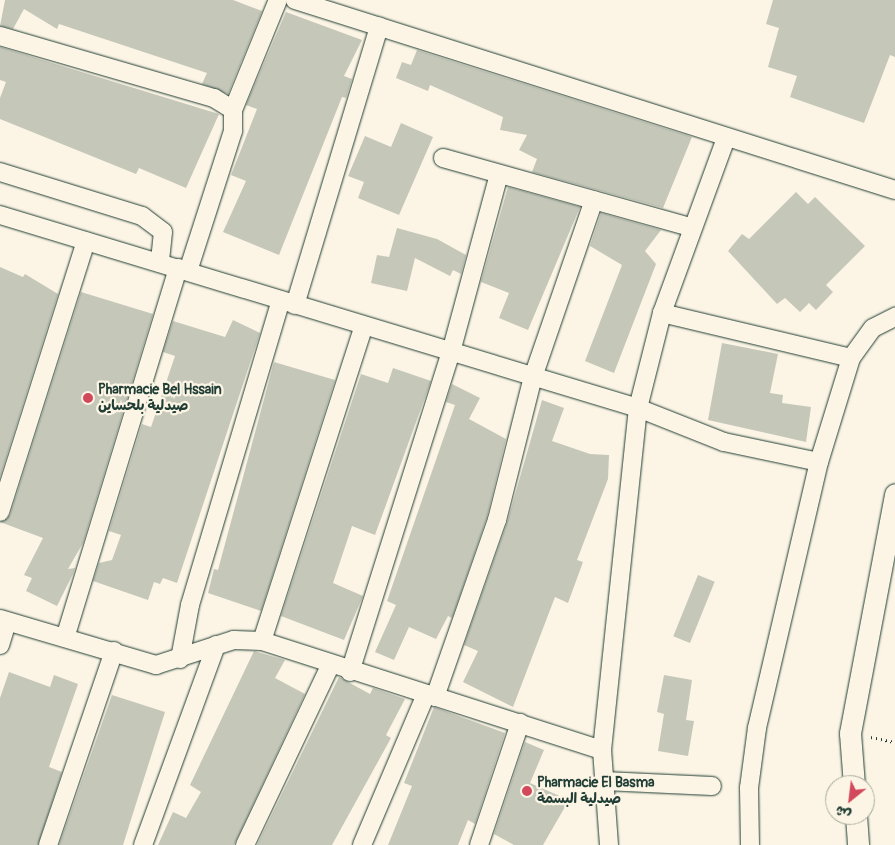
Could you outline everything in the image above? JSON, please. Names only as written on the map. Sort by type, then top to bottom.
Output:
[{"type":"street","points":[[65,638],[183,270],[233,131],[233,110],[278,0]]},
{"type":"street","points":[[295,0],[895,190]]},
{"type":"street","points":[[180,660],[190,605],[379,26]]},
{"type":"street","points":[[0,36],[214,98],[233,110]]},
{"type":"street","points":[[609,845],[602,750],[638,408],[662,313],[690,227],[726,138]]},
{"type":"street","points":[[442,158],[690,227]]},
{"type":"street","points":[[0,172],[142,216],[163,232],[160,263]]},
{"type":"street","points":[[350,672],[451,352],[499,174]]},
{"type":"street","points":[[362,845],[431,695],[497,520],[533,377],[594,200]]},
{"type":"street","points":[[0,215],[638,408],[724,442],[819,462]]},
{"type":"street","points":[[0,512],[86,241]]},
{"type":"street","points":[[662,313],[851,358]]},
{"type":"street","points":[[750,845],[749,788],[757,728],[819,462],[851,358],[873,328],[895,317]]},
{"type":"street","points":[[262,641],[364,326]]},
{"type":"street","points":[[853,775],[850,733],[895,494]]},
{"type":"street","points":[[0,645],[4,620],[114,651],[143,663],[180,660],[216,645],[234,640],[262,641],[330,666],[520,722],[602,750]]},
{"type":"street","points":[[143,845],[216,645]]},
{"type":"street","points":[[48,845],[114,651]]},
{"type":"street","points":[[245,845],[330,666]]},
{"type":"street","points":[[480,845],[520,722]]},
{"type":"street","points":[[604,780],[712,786]]},
{"type":"street","points":[[857,825],[858,845]]},
{"type":"building","points":[[5,0],[233,0],[262,11],[228,94],[202,84],[207,73],[59,24],[57,29],[24,9],[13,29],[0,26]]},
{"type":"building","points":[[773,0],[895,0],[895,57],[890,55],[864,123],[790,97],[797,76],[768,67],[779,28],[766,24]]},
{"type":"building","points":[[286,12],[362,40],[344,76],[352,79],[346,98],[342,97],[279,255],[223,232],[246,181],[231,175],[257,109],[246,105]]},
{"type":"building","points":[[0,47],[219,114],[186,188],[139,168],[136,174],[0,119],[0,98],[6,82],[0,80]]},
{"type":"building","points":[[417,50],[692,137],[663,208],[532,172],[537,159],[519,150],[527,135],[500,130],[503,117],[430,85],[428,91],[396,78],[402,62],[411,65]]},
{"type":"building","points":[[401,123],[433,137],[399,215],[358,198],[364,182],[348,176],[365,136],[391,147]]},
{"type":"building","points":[[508,187],[580,207],[528,330],[499,318],[509,293],[481,282]]},
{"type":"building","points":[[796,192],[808,204],[815,197],[865,246],[826,285],[833,292],[816,310],[809,303],[800,312],[785,298],[777,304],[728,251],[742,234],[749,239]]},
{"type":"building","points":[[601,213],[661,230],[645,251],[656,264],[614,373],[585,361],[622,265],[590,246]]},
{"type":"building","points":[[397,228],[437,239],[466,255],[461,274],[453,270],[450,276],[415,258],[407,291],[371,283],[377,255],[389,257]]},
{"type":"building","points":[[0,267],[23,277],[25,274],[58,294],[0,477]]},
{"type":"building","name":"Pharmacie Bel Hssain صيدلية بلحساين","points":[[81,292],[153,314],[83,543],[68,569],[75,568],[57,606],[26,591],[32,578],[24,575],[43,538],[0,522],[10,515]]},
{"type":"building","points":[[233,320],[260,333],[177,583],[163,578],[160,584],[154,582],[148,600],[93,581],[99,563],[112,560],[121,535],[109,531],[142,424],[151,427],[175,356],[163,352],[173,321],[225,337]]},
{"type":"building","points":[[722,343],[778,354],[770,393],[783,395],[782,403],[811,407],[806,442],[708,420]]},
{"type":"building","points":[[274,362],[335,380],[261,611],[208,593],[214,569],[218,570]]},
{"type":"building","points":[[393,368],[431,381],[375,535],[352,526],[333,583],[363,596],[344,640],[281,616],[361,374],[388,383]]},
{"type":"building","points":[[452,384],[480,398],[469,419],[506,439],[487,517],[452,618],[448,616],[436,639],[409,627],[394,660],[375,652],[396,605],[387,601],[455,405],[446,402]]},
{"type":"building","points":[[542,400],[564,408],[552,441],[590,454],[609,455],[608,479],[577,560],[583,562],[568,603],[555,597],[513,707],[463,682],[478,651],[464,645],[507,523]]},
{"type":"building","points":[[698,575],[715,582],[690,643],[673,636]]},
{"type":"building","points":[[254,651],[285,660],[275,678],[305,694],[234,845],[158,845],[173,812],[186,818],[201,792],[190,785]]},
{"type":"building","points":[[9,672],[50,687],[54,675],[78,684],[49,767],[62,772],[38,845],[0,845],[0,698]]},
{"type":"building","points":[[664,675],[692,680],[686,720],[694,721],[688,756],[658,751],[664,714],[657,712]]},
{"type":"building","points":[[339,677],[370,694],[373,688],[405,699],[386,735],[391,738],[332,845],[257,845]]},
{"type":"building","points":[[112,695],[165,712],[123,845],[59,845]]},
{"type":"building","points":[[434,707],[505,733],[475,824],[468,820],[458,845],[388,845],[412,786],[404,783]]},
{"type":"building","name":"Pharmacie El Basma صيدلية البسمة","points":[[525,742],[544,750],[530,783],[569,800],[543,845],[514,845],[494,834]]},
{"type":"place","name":"Pharmacie Bel Hssain صيدلية بلحساين","points":[[88,398]]},
{"type":"place","name":"Pharmacie El Basma صيدلية البسمة","points":[[527,791]]}]
